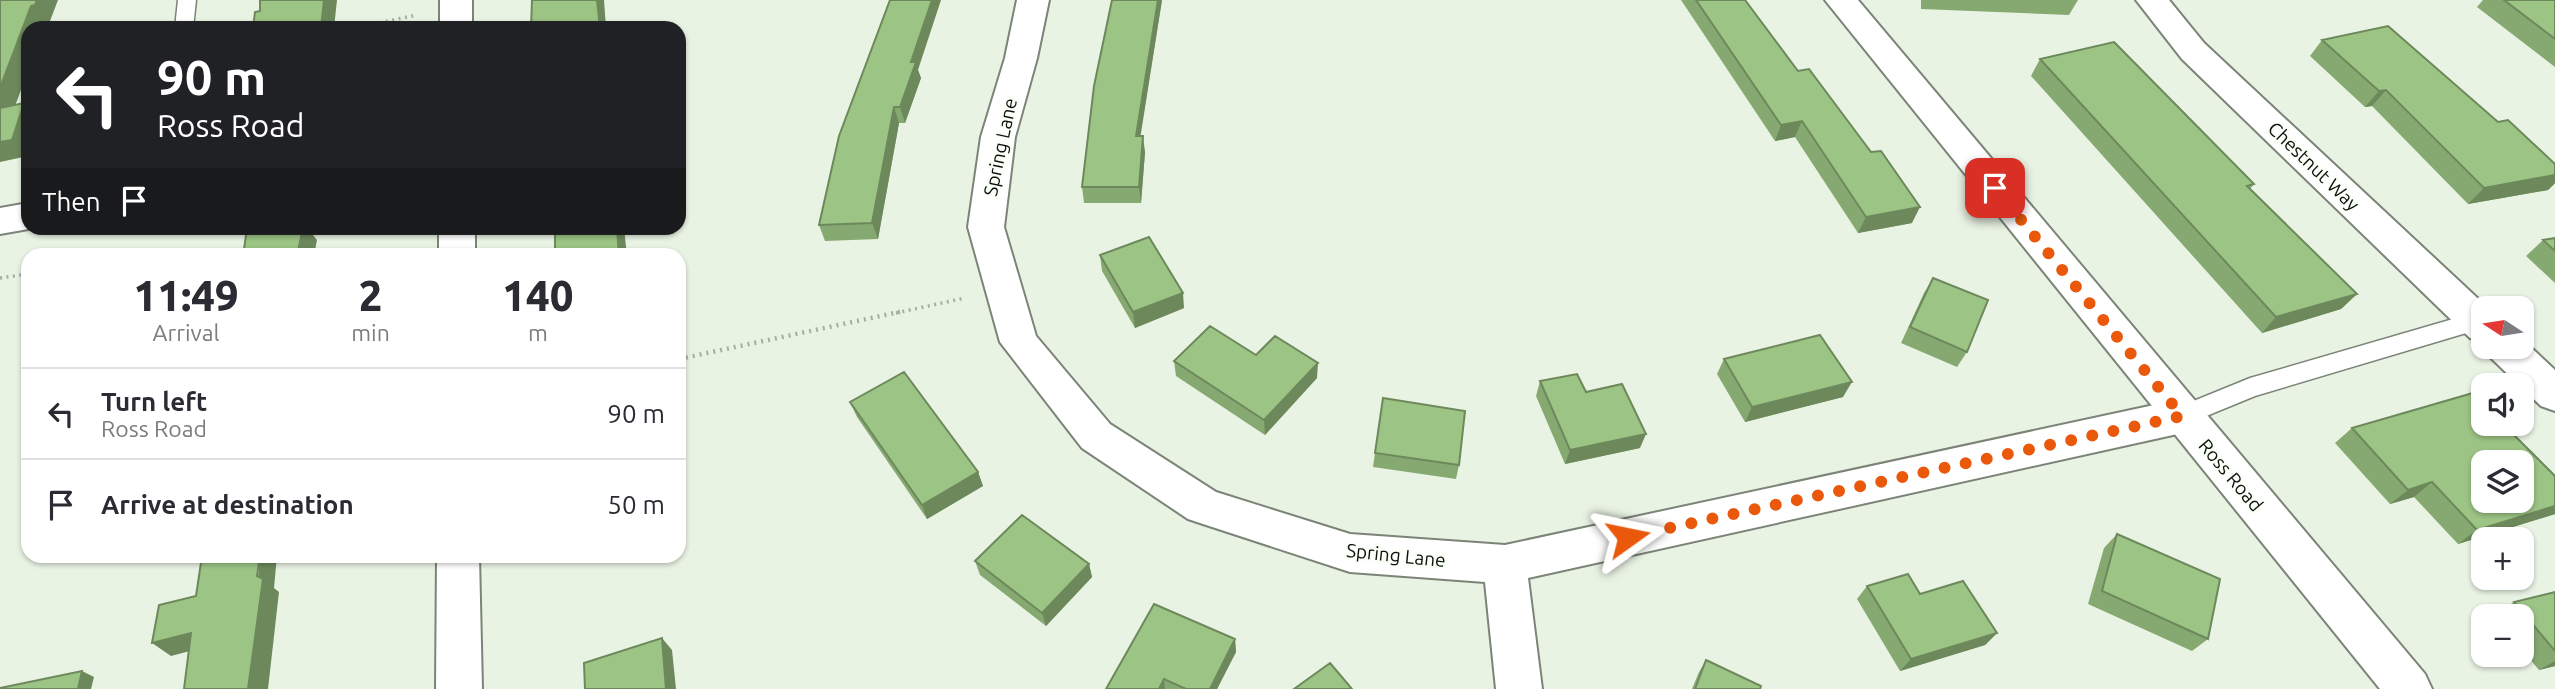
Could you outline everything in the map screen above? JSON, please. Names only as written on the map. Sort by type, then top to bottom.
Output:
[{"type":"street","name":"Spring Lane","points":[[1033,0],[1021,58],[998,137],[986,227],[1019,342],[1096,436],[1203,506],[1350,553],[1505,564],[2182,416]]},
{"type":"street","name":"Ross Road","points":[[1842,0],[2409,689]]},
{"type":"street","name":"Chestnut Way","points":[[2152,0],[2193,51],[2471,316]]},
{"type":"street","points":[[0,221],[21,217]]},
{"type":"street","name":"Chestnut Way","points":[[2517,359],[2555,395]]},
{"type":"street","points":[[458,563],[459,689]]},
{"type":"street","points":[[1505,564],[1519,689]]},
{"type":"lane","points":[[185,21],[187,0]]},
{"type":"lane","points":[[2182,416],[2250,388],[2471,336]]},
{"type":"path","points":[[396,21],[456,11]]},
{"type":"path","points":[[0,278],[21,275]]},
{"type":"path","points":[[686,358],[966,298]]},
{"type":"building","points":[[0,0],[37,0],[35,5],[31,6],[25,21],[21,21],[21,32],[0,88]]},
{"type":"building","points":[[260,0],[324,0],[322,21],[254,21],[255,12],[260,11]]},
{"type":"building","points":[[532,0],[597,0],[599,21],[531,21]]},
{"type":"building","points":[[890,0],[932,0],[911,62],[916,62],[900,107],[894,107],[872,223],[819,225],[839,136]]},
{"type":"building","points":[[1112,0],[1158,0],[1136,136],[1143,136],[1139,187],[1082,187],[1094,86]]},
{"type":"building","points":[[1696,0],[1745,0],[1798,71],[1809,69],[1871,152],[1881,151],[1920,207],[1866,217],[1802,121],[1781,125]]},
{"type":"building","points":[[2504,0],[2555,0],[2555,39]]},
{"type":"building","points":[[2388,26],[2498,122],[2508,120],[2555,164],[2555,175],[2484,188],[2386,90],[2379,91],[2322,40]]},
{"type":"building","points":[[2114,42],[2254,184],[2247,186],[2357,294],[2276,317],[2040,59]]},
{"type":"building","points":[[21,104],[12,140],[0,142],[0,108]]},
{"type":"building","points":[[246,235],[302,235],[299,248],[244,248]]},
{"type":"building","points":[[555,235],[618,235],[618,248],[555,248]]},
{"type":"building","points":[[1149,237],[1183,293],[1133,312],[1100,255]]},
{"type":"building","points":[[2555,238],[2555,251],[2543,240]]},
{"type":"building","points":[[1933,278],[1988,300],[1967,352],[1910,327]]},
{"type":"building","points":[[1210,326],[1256,355],[1275,336],[1318,363],[1264,420],[1174,361]]},
{"type":"building","points":[[1820,335],[1852,382],[1752,407],[1724,359]]},
{"type":"building","points":[[904,372],[978,472],[922,505],[850,402]]},
{"type":"building","points":[[1577,374],[1586,392],[1622,384],[1646,434],[1570,450],[1540,381]]},
{"type":"building","points":[[2471,394],[2471,436],[2515,436],[2529,450],[2471,450],[2471,513],[2532,513],[2487,527],[2474,527],[2432,482],[2408,490],[2352,428]]},
{"type":"building","points":[[1383,398],[1465,411],[1459,465],[1375,453]]},
{"type":"building","points":[[2534,455],[2555,476],[2555,506],[2534,512]]},
{"type":"building","points":[[1022,515],[1089,564],[1042,613],[975,561]]},
{"type":"building","points":[[2117,534],[2220,579],[2208,639],[2102,591]]},
{"type":"building","points":[[201,563],[259,563],[257,576],[263,579],[248,689],[184,689],[191,633],[152,643],[159,605],[196,596]]},
{"type":"building","points":[[1908,574],[1920,594],[1963,581],[1997,633],[1911,659],[1867,586]]},
{"type":"building","points":[[2555,592],[2555,651],[2534,626],[2534,604],[2514,602]]},
{"type":"building","points":[[1154,604],[1235,639],[1210,689],[1186,689],[1164,679],[1159,689],[1106,689]]},
{"type":"building","points":[[662,638],[666,689],[585,689],[584,663]]},
{"type":"building","points":[[1706,660],[1761,686],[1760,689],[1695,689]]},
{"type":"building","points":[[1330,663],[1352,689],[1294,689]]},
{"type":"building","points":[[82,671],[78,689],[0,689],[0,688]]},
{"type":"route","points":[[1628,537],[2182,416],[1995,188]]}]
